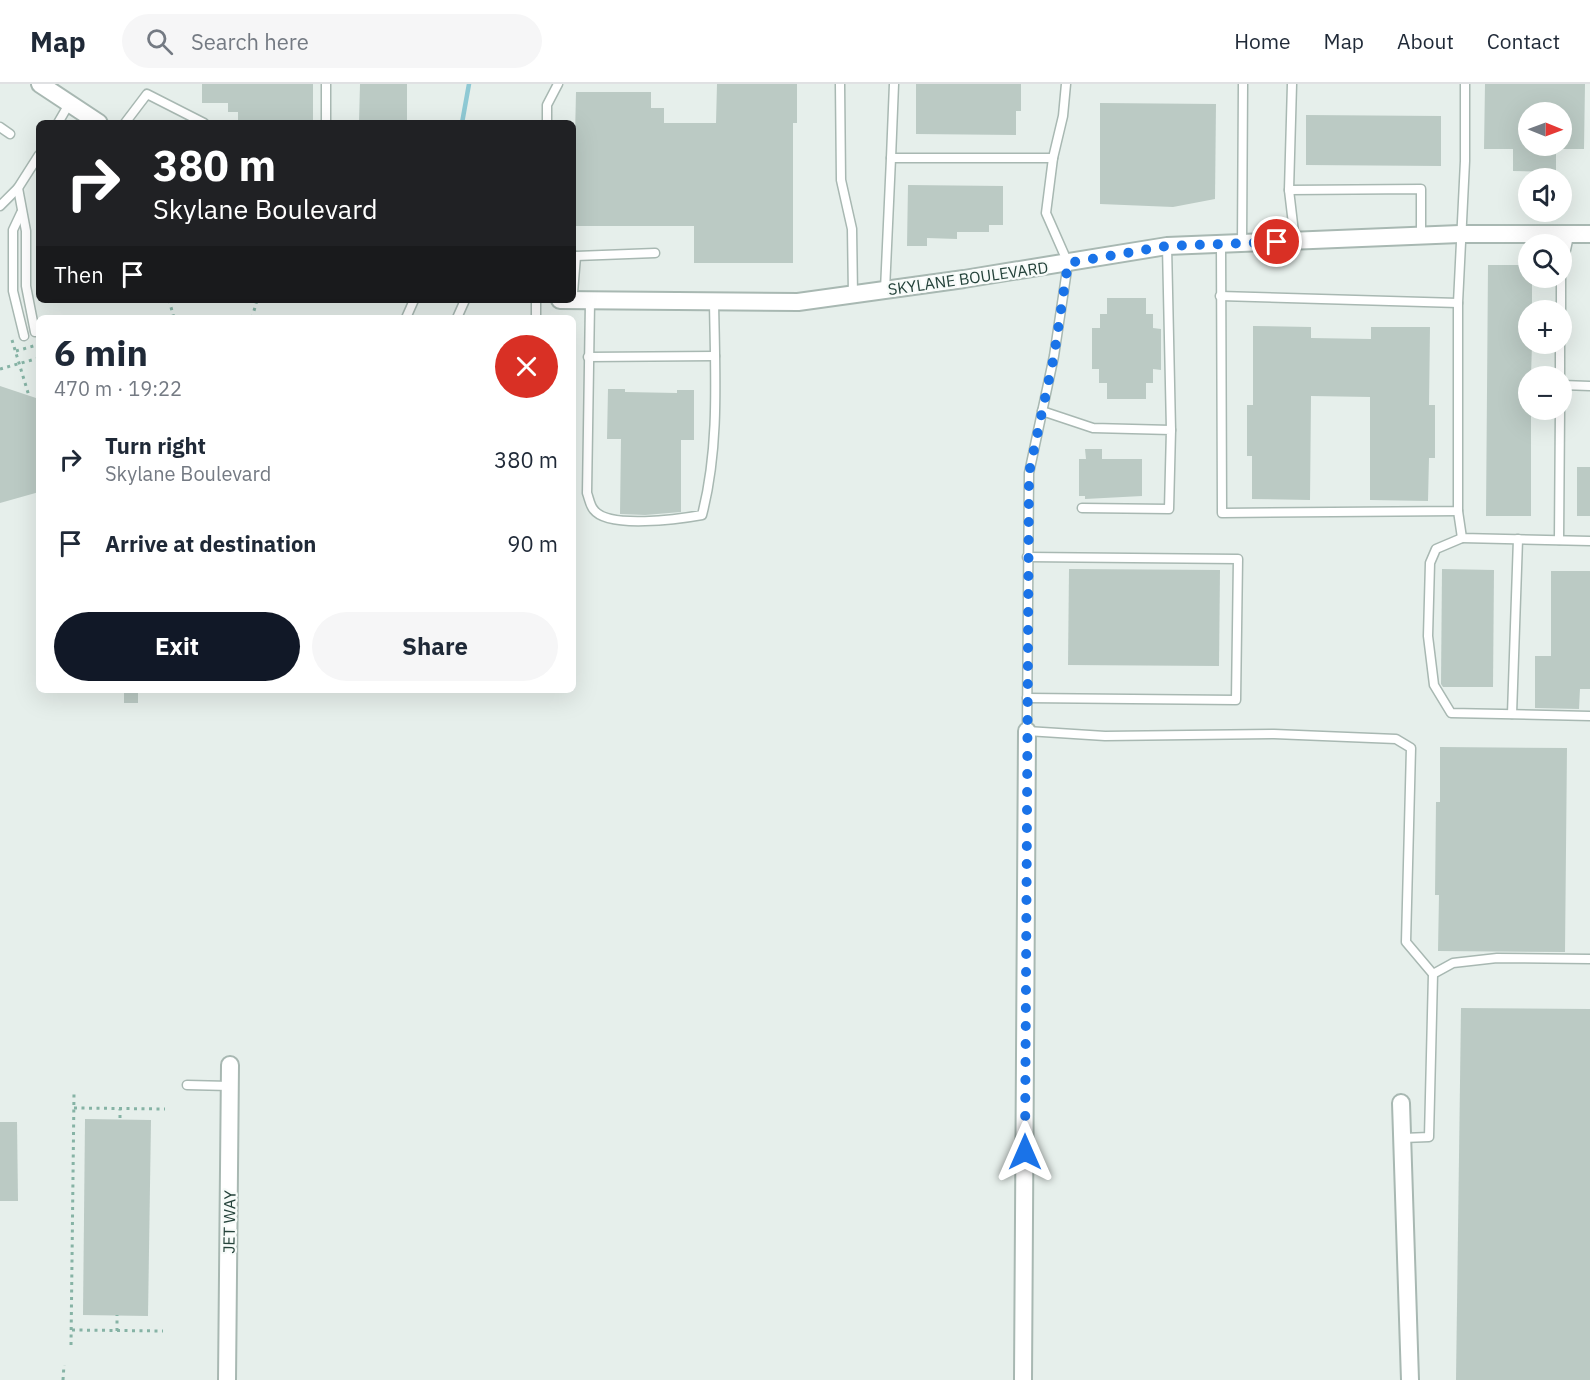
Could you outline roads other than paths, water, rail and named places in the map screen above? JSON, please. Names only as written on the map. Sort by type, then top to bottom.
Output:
[{"type":"street","points":[[40,84],[94,120]]},
{"type":"street","name":"SKYLANE BOULEVARD","points":[[576,299],[590,302],[798,302],[1068,263],[1167,246],[1460,234],[1518,235]]},
{"type":"street","name":"SKYLANE BOULEVARD","points":[[1572,236],[1590,234]]},
{"type":"street","points":[[1023,1380],[1027,731]]},
{"type":"street","name":"JET WAY","points":[[227,1380],[230,1065]]},
{"type":"street","points":[[1401,1102],[1410,1380]]},
{"type":"lane","points":[[326,84],[326,120]]},
{"type":"lane","points":[[547,120],[547,105],[558,84]]},
{"type":"lane","points":[[840,84],[841,180],[852,229],[853,295]]},
{"type":"lane","points":[[885,290],[894,84]]},
{"type":"lane","points":[[1066,84],[1063,116],[1053,158],[1046,213],[1068,263],[1054,356],[1029,473],[1027,731],[1105,736],[1274,734],[1396,739],[1411,748],[1406,942],[1433,974],[1429,1137],[1403,1138]]},
{"type":"lane","points":[[1242,244],[1243,84]]},
{"type":"lane","points":[[1292,84],[1289,190],[1295,241]]},
{"type":"lane","points":[[1462,538],[1458,511],[1458,303],[1465,161],[1465,84]]},
{"type":"lane","points":[[127,120],[147,94],[198,120]]},
{"type":"lane","points":[[60,120],[69,104]]},
{"type":"lane","points":[[0,127],[10,134]]},
{"type":"lane","points":[[891,158],[1053,158]]},
{"type":"lane","points":[[0,206],[18,188],[36,160]]},
{"type":"lane","points":[[18,188],[26,231],[26,286],[35,332]]},
{"type":"lane","points":[[1289,190],[1421,189],[1421,236]]},
{"type":"lane","points":[[21,213],[13,230],[13,291],[24,336]]},
{"type":"lane","points":[[1221,244],[1222,513],[1458,511]]},
{"type":"lane","points":[[1082,508],[1169,509],[1171,430],[1167,246]]},
{"type":"lane","points":[[576,256],[656,253]]},
{"type":"lane","points":[[1220,296],[1458,303]]},
{"type":"lane","points":[[590,302],[587,493],[594,511],[607,519],[675,520],[702,515],[710,486],[715,413],[714,301]]},
{"type":"lane","points":[[588,357],[715,356]]},
{"type":"lane","points":[[1572,385],[1590,386]]},
{"type":"lane","points":[[1042,411],[1093,428],[1171,430]]},
{"type":"lane","points":[[1559,540],[1560,420]]},
{"type":"lane","points":[[1590,541],[1462,538],[1436,549],[1430,563],[1428,636],[1434,685],[1451,713],[1590,716]]},
{"type":"lane","points":[[1512,714],[1518,539]]},
{"type":"lane","points":[[1027,698],[1236,700],[1238,559],[1028,557]]},
{"type":"lane","points":[[1433,974],[1453,963],[1497,958],[1590,959]]},
{"type":"lane","points":[[187,1086],[230,1086]]},
{"type":"waterway","points":[[463,120],[469,84]]}]
